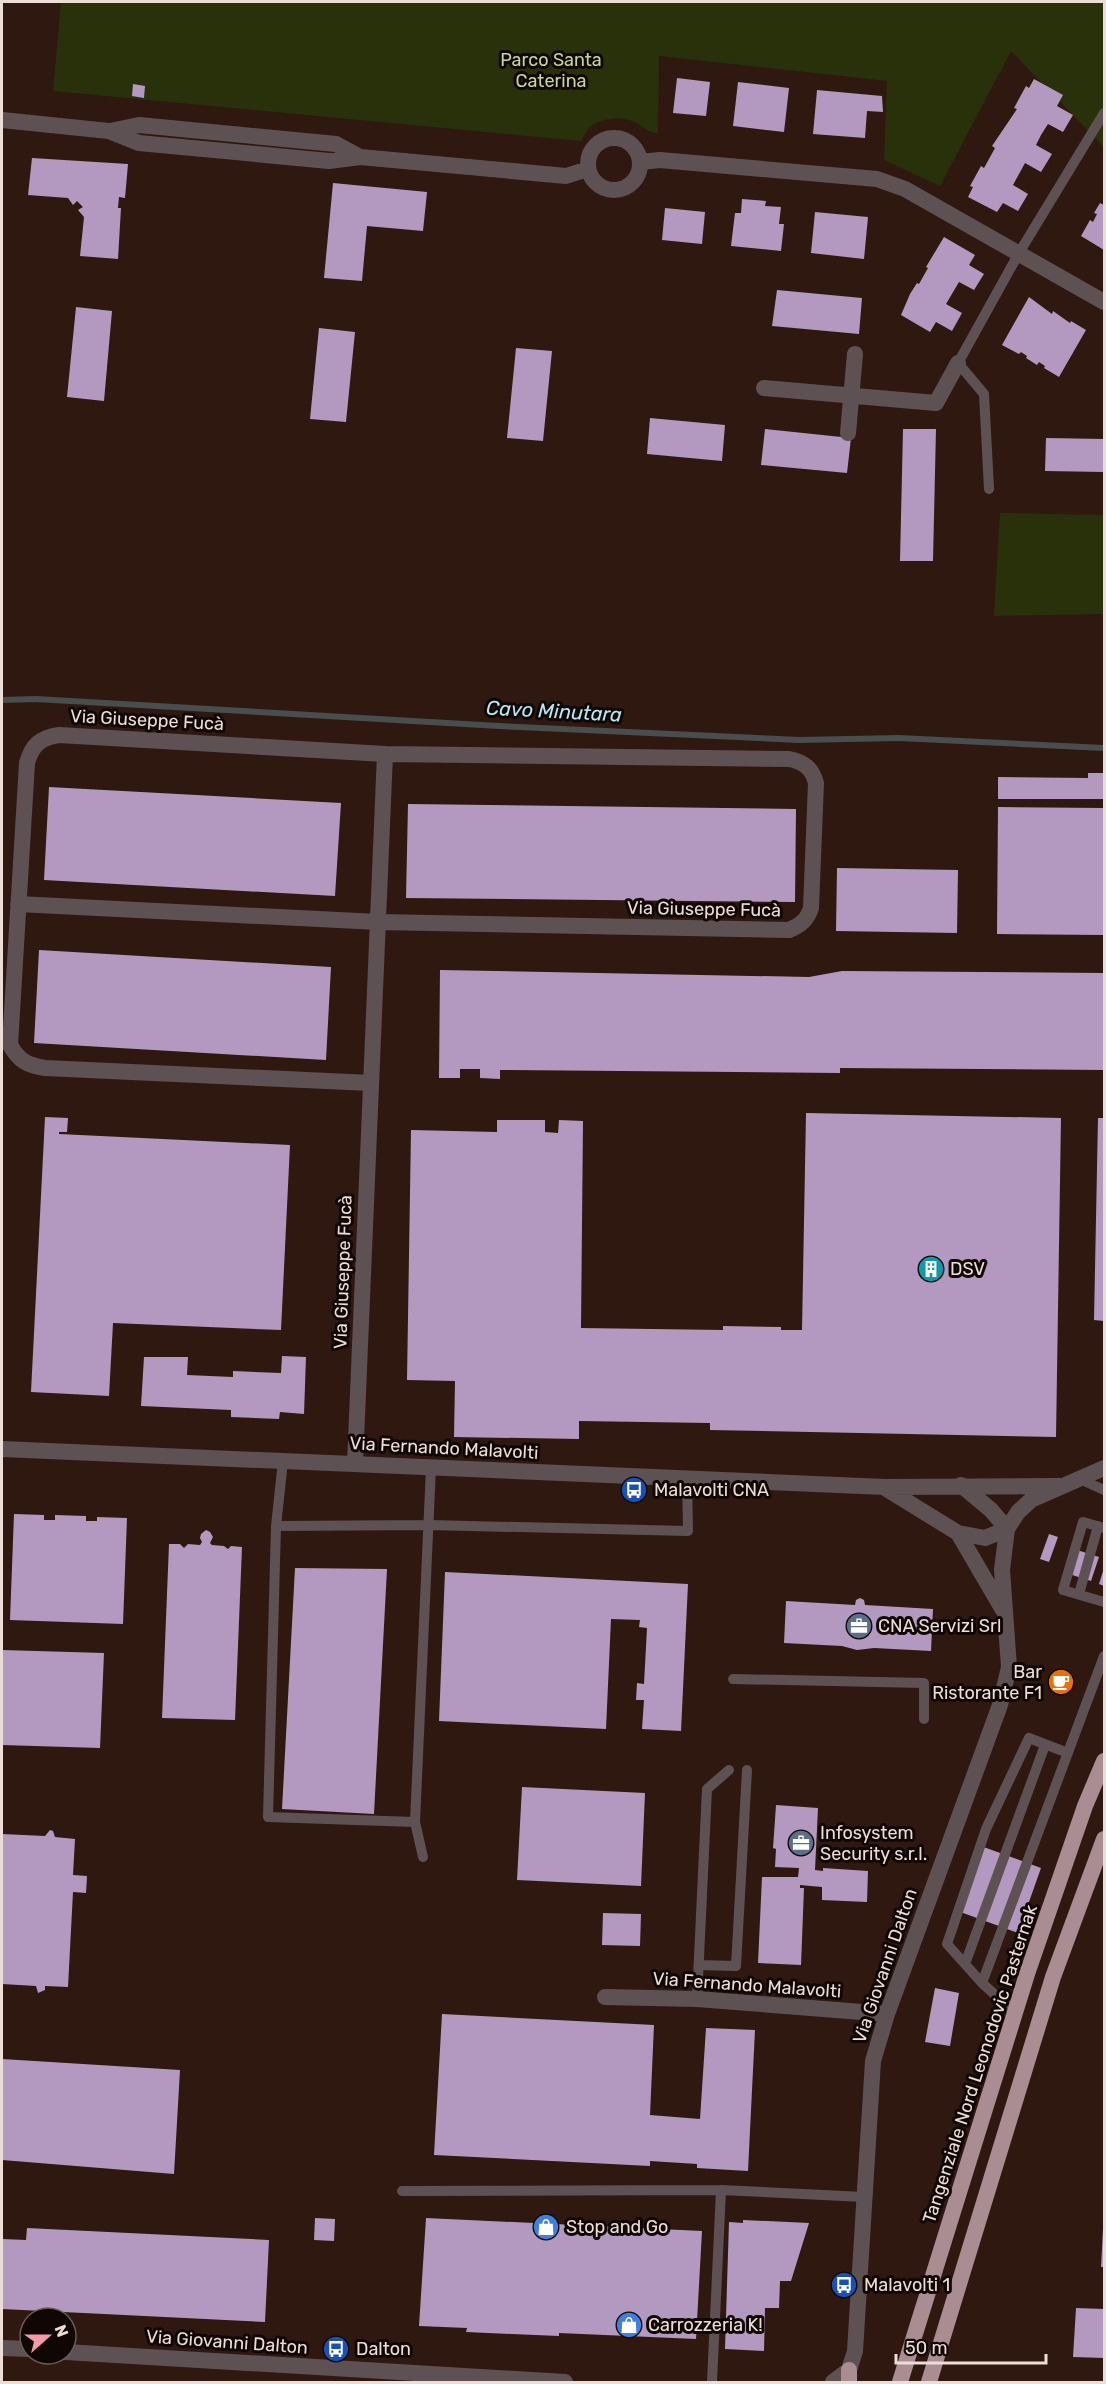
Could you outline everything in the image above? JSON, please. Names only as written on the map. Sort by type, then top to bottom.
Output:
[{"type":"highway","name":"Tangenziale Nord Leonodovic Pasternak","points":[[900,2382],[1014,2012],[1104,1761]]},
{"type":"highway","points":[[929,2382],[1053,1977],[1104,1839]]},
{"type":"street","points":[[2,120],[109,131],[139,125],[336,144],[360,157],[566,176],[588,169]]},
{"type":"street","points":[[616,137],[626,140],[634,147],[640,162],[636,179],[627,187],[619,190],[599,186],[591,177],[588,169],[591,151],[597,143],[606,138],[616,137]]},
{"type":"street","points":[[640,162],[660,160],[877,179],[905,189],[1104,302]]},
{"type":"street","points":[[848,432],[855,354]]},
{"type":"street","points":[[764,388],[936,403],[958,363]]},
{"type":"street","name":"Via Giuseppe Fucà","points":[[18,904],[378,922],[789,930],[800,926],[808,917],[813,894],[816,783],[814,774],[806,765],[798,761],[385,754],[59,735],[45,737],[36,743],[27,763],[18,904],[10,1045],[17,1057],[29,1065],[45,1068],[371,1083]]},
{"type":"street","name":"Via Giuseppe Fucà","points":[[355,1464],[385,754]]},
{"type":"street","name":"Via Fernando Malavolti","points":[[2,1449],[885,1488],[960,1485],[1060,1486]]},
{"type":"street","name":"Via Fernando Malavolti","points":[[885,1488],[958,1533],[985,1538],[1007,1529],[1018,1512],[1031,1500],[1104,1468]]},
{"type":"street","points":[[960,1485],[991,1509],[1007,1529]]},
{"type":"street","name":"Via Giovanni Dalton","points":[[833,2382],[849,2376],[855,2351],[873,2061],[887,2014],[1000,1705],[1008,1666],[1002,1569],[1007,1529]]},
{"type":"street","name":"Via Fernando Malavolti","points":[[958,1533],[1005,1613]]},
{"type":"street","name":"Via Fernando Malavolti","points":[[605,1997],[697,1999],[887,2014]]},
{"type":"street","points":[[2,2348],[18,2349]]},
{"type":"street","name":"Via Giovanni Dalton","points":[[78,2353],[565,2382]]},
{"type":"lane","points":[[989,489],[984,394],[958,363],[1018,253],[1104,113]]},
{"type":"lane","points":[[283,1461],[276,1526],[268,1818],[415,1822]]},
{"type":"lane","points":[[423,1857],[415,1822],[431,1467]]},
{"type":"lane","points":[[276,1526],[429,1526],[688,1532],[687,1479]]},
{"type":"lane","points":[[1080,1479],[1104,1490]]},
{"type":"lane","points":[[1079,1594],[1101,1527],[1083,1521],[1063,1590],[1104,1602]]},
{"type":"lane","points":[[982,1983],[1104,1656]]},
{"type":"lane","points":[[733,1679],[924,1683],[924,1719]]},
{"type":"lane","points":[[1014,2012],[982,1983],[947,1944],[986,1829],[1029,1738],[1068,1753]]},
{"type":"lane","points":[[965,1964],[1045,1745]]},
{"type":"lane","points":[[697,1999],[707,1789],[729,1770]]},
{"type":"lane","points":[[699,1965],[736,1966],[747,1770]]},
{"type":"lane","points":[[402,2191],[721,2190],[864,2197]]},
{"type":"lane","points":[[712,2382],[721,2190]]},
{"type":"green space","name":"Parco Santa Caterina","points":[[61,2],[1104,2],[1104,147],[1011,51],[940,186],[884,160],[887,81],[659,56],[658,133],[649,131],[632,121],[614,118],[591,126],[581,141],[53,91]]},
{"type":"green space","points":[[1000,513],[1104,515],[1104,614],[994,616]]},
{"type":"building","points":[[677,78],[710,82],[706,116],[673,113]]},
{"type":"building","points":[[1034,79],[1063,95],[1057,106],[1073,115],[1063,132],[1048,124],[1041,135],[1036,145],[1052,154],[1041,172],[1025,163],[1013,185],[1028,194],[1018,211],[1003,203],[997,212],[968,197],[973,187],[970,186],[981,166],[984,168],[995,148],[992,146],[1017,109],[1014,108],[1026,86],[1029,88]]},
{"type":"building","points":[[738,82],[789,88],[784,132],[733,126]]},
{"type":"building","points":[[133,84],[145,86],[144,98],[132,96]]},
{"type":"building","points":[[817,90],[882,96],[883,112],[867,111],[865,138],[813,134]]},
{"type":"building","points":[[32,158],[128,164],[125,198],[119,197],[118,208],[121,208],[118,259],[80,256],[84,217],[78,210],[83,207],[77,201],[73,205],[68,198],[28,195]]},
{"type":"building","points":[[333,183],[427,192],[423,231],[367,226],[362,281],[324,278]]},
{"type":"building","points":[[742,199],[766,201],[765,206],[781,207],[779,224],[784,224],[781,251],[731,246],[735,213],[741,213]]},
{"type":"building","points":[[1100,203],[1104,205],[1104,250],[1081,236],[1090,220],[1093,222],[1097,214],[1094,213]]},
{"type":"building","points":[[665,208],[705,212],[702,244],[662,240]]},
{"type":"building","points":[[815,212],[868,217],[864,259],[811,253]]},
{"type":"building","points":[[944,237],[975,255],[969,265],[984,274],[974,290],[959,282],[946,304],[962,313],[952,331],[936,322],[930,332],[901,315],[910,294],[917,283],[919,284],[928,268],[926,267]]},
{"type":"building","points":[[777,290],[862,298],[859,334],[772,326]]},
{"type":"building","points":[[1029,297],[1052,314],[1053,311],[1070,323],[1071,321],[1086,330],[1059,377],[1039,362],[1037,365],[1021,352],[1019,354],[1002,345]]},
{"type":"building","points":[[76,307],[112,311],[104,401],[67,397]]},
{"type":"building","points":[[319,328],[355,332],[346,422],[310,419]]},
{"type":"building","points":[[516,348],[552,351],[543,441],[507,438]]},
{"type":"building","points":[[650,418],[725,425],[722,461],[647,454]]},
{"type":"building","points":[[765,429],[851,438],[847,473],[761,465]]},
{"type":"building","points":[[903,429],[936,429],[933,561],[900,561]]},
{"type":"building","points":[[1046,438],[1104,439],[1104,472],[1045,471]]},
{"type":"building","points":[[1088,773],[1104,773],[1104,799],[998,799],[998,777],[1088,778]]},
{"type":"building","points":[[49,787],[341,803],[335,896],[44,880]]},
{"type":"building","points":[[408,804],[796,809],[795,902],[406,898]]},
{"type":"building","points":[[998,807],[1104,808],[1104,935],[997,934]]},
{"type":"building","points":[[837,868],[958,870],[957,933],[836,931]]},
{"type":"building","points":[[39,950],[331,967],[326,1060],[34,1043]]},
{"type":"building","points":[[440,970],[809,977],[842,971],[1104,973],[1104,1070],[840,1068],[840,1073],[500,1070],[500,1079],[480,1078],[480,1069],[460,1069],[460,1078],[439,1078]]},
{"type":"building","points":[[806,1113],[1061,1118],[1056,1437],[710,1430],[710,1423],[579,1421],[579,1439],[454,1437],[455,1381],[407,1380],[411,1130],[497,1132],[497,1120],[545,1120],[545,1132],[558,1133],[559,1120],[583,1121],[581,1328],[723,1330],[723,1326],[781,1327],[781,1330],[802,1330]]},
{"type":"building","points":[[45,1117],[68,1118],[67,1132],[59,1132],[59,1134],[290,1145],[281,1330],[113,1323],[109,1396],[31,1392]]},
{"type":"building","points":[[1098,1118],[1104,1118],[1104,1321],[1094,1320]]},
{"type":"building","points":[[282,1356],[306,1357],[304,1414],[280,1412],[279,1419],[231,1417],[231,1410],[141,1406],[144,1357],[188,1357],[187,1375],[233,1377],[233,1371],[281,1373]]},
{"type":"building","points":[[14,1514],[44,1515],[44,1520],[55,1520],[55,1515],[86,1516],[86,1521],[97,1521],[97,1517],[127,1518],[123,1624],[10,1620]]},
{"type":"building","points":[[206,1530],[213,1537],[210,1543],[212,1545],[224,1546],[228,1549],[231,1546],[242,1547],[235,1720],[162,1718],[169,1544],[180,1544],[184,1548],[188,1544],[200,1545],[201,1534]]},
{"type":"building","points":[[1049,1534],[1058,1537],[1049,1562],[1040,1559]]},
{"type":"building","points":[[1074,1549],[1099,1557],[1091,1581],[1066,1573]]},
{"type":"building","points":[[295,1568],[387,1569],[374,1814],[282,1809]]},
{"type":"building","points":[[1104,1568],[1104,1586],[1099,1584]]},
{"type":"building","points":[[445,1572],[688,1584],[681,1731],[642,1729],[644,1700],[636,1700],[637,1683],[644,1684],[647,1628],[639,1627],[640,1620],[611,1619],[606,1729],[439,1721]]},
{"type":"building","name":"CNA Servizi Srl","points":[[860,1598],[864,1600],[865,1605],[933,1609],[931,1651],[874,1648],[857,1650],[842,1646],[784,1643],[786,1601],[855,1605],[856,1600]]},
{"type":"building","points":[[2,1650],[104,1653],[100,1748],[2,1745]]},
{"type":"building","points":[[522,1787],[645,1793],[641,1886],[517,1880]]},
{"type":"building","points":[[776,1805],[818,1808],[815,1870],[823,1871],[823,1868],[868,1871],[867,1902],[822,1900],[822,1887],[800,1885],[800,1888],[804,1888],[801,1965],[758,1963],[762,1877],[798,1877],[799,1868],[775,1867],[776,1849],[773,1848]]},
{"type":"building","points":[[50,1830],[53,1831],[55,1837],[75,1839],[73,1875],[87,1876],[86,1893],[73,1892],[68,1987],[45,1986],[45,1990],[38,1993],[36,1986],[2,1984],[2,1834],[45,1836]]},
{"type":"building","points":[[978,1845],[1041,1868],[1018,1933],[955,1910]]},
{"type":"building","points":[[603,1913],[641,1914],[640,1946],[602,1945]]},
{"type":"building","points":[[935,1988],[959,1993],[950,2046],[925,2042]]},
{"type":"building","points":[[442,2014],[654,2025],[650,2115],[700,2119],[706,2028],[755,2030],[748,2171],[697,2168],[697,2164],[650,2161],[650,2166],[434,2155]]},
{"type":"building","points":[[2,2059],[180,2070],[174,2174],[2,2160]]},
{"type":"building","points":[[315,2218],[335,2219],[334,2241],[314,2240]]},
{"type":"building","points":[[426,2218],[702,2231],[696,2339],[559,2333],[559,2336],[466,2332],[467,2328],[419,2326]]},
{"type":"building","points":[[743,2220],[809,2223],[791,2281],[780,2281],[779,2308],[765,2308],[764,2351],[725,2349],[729,2222],[743,2223]]},
{"type":"building","points":[[27,2228],[269,2240],[265,2322],[78,2313],[78,2306],[18,2306],[18,2310],[2,2309],[2,2239],[26,2240]]},
{"type":"building","points":[[1103,2229],[1104,2267],[1101,2267]]},
{"type":"building","points":[[1076,2308],[1104,2309],[1104,2358],[1073,2357]]},
{"type":"waterway","name":"Cavo Minutara","points":[[2,700],[36,699],[499,726],[799,740],[899,738],[1104,748]]},
{"type":"place","name":"DSV","points":[[931,1269]]},
{"type":"place","name":"Malavolti CNA","points":[[634,1490]]},
{"type":"place","name":"CNA Servizi Srl","points":[[859,1626]]},
{"type":"place","name":"Bar Ristorante F1","points":[[1061,1682]]},
{"type":"place","name":"Infosystem Security s.r.l.","points":[[801,1843]]},
{"type":"place","name":"Stop and Go","points":[[546,2227]]},
{"type":"place","name":"Malavolti 1","points":[[844,2285]]},
{"type":"place","name":"Carrozzeria K!","points":[[629,2325]]},
{"type":"place","name":"Dalton","points":[[336,2349]]}]
